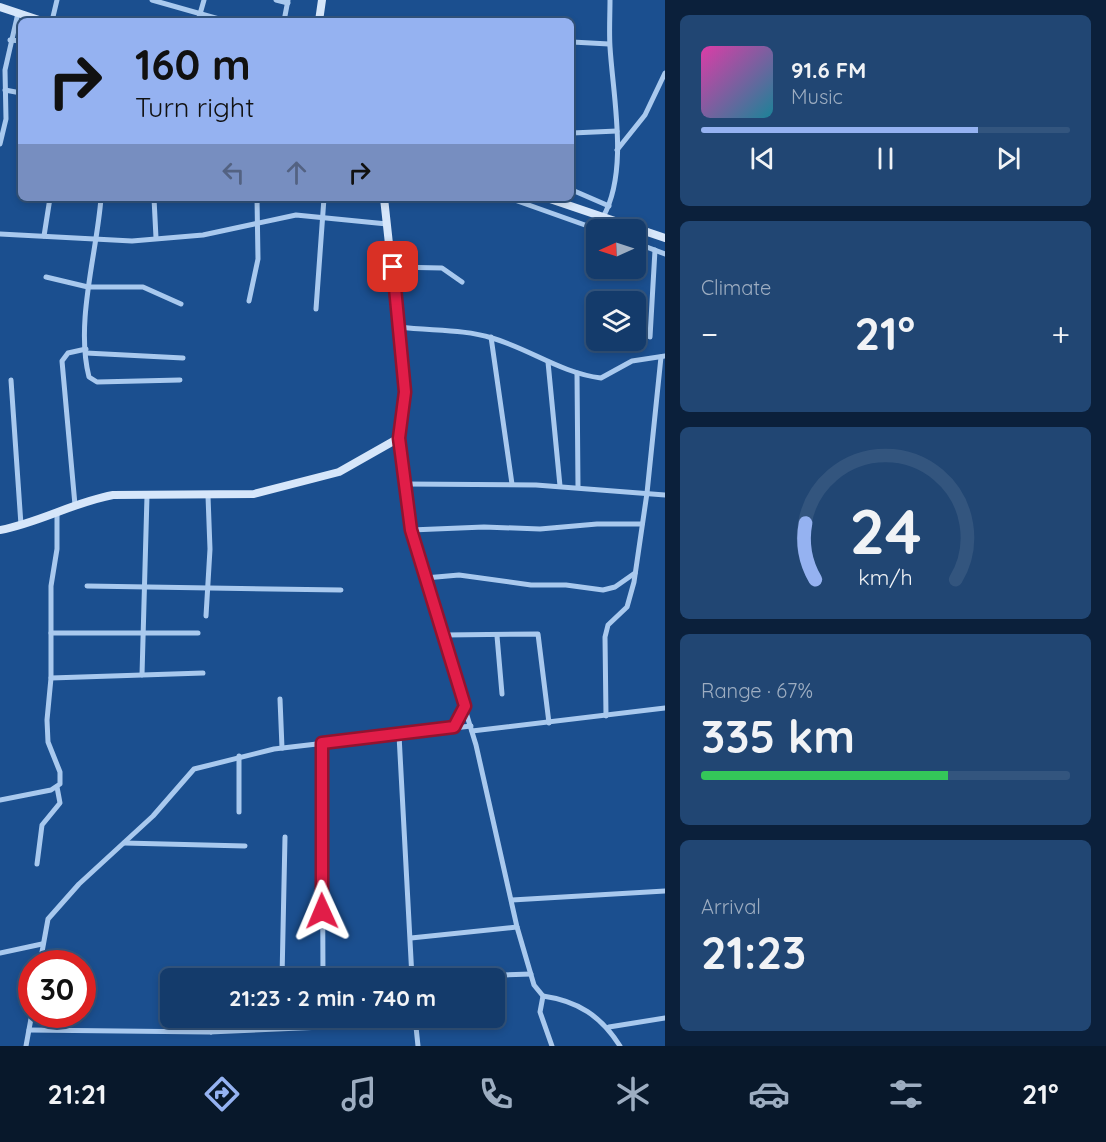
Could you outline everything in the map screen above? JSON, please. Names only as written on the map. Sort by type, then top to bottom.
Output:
[{"type":"street","points":[[53,18],[57,0]]},
{"type":"street","points":[[152,0],[217,18]]},
{"type":"street","points":[[199,18],[204,0]]},
{"type":"street","points":[[276,0],[288,2],[285,18]]},
{"type":"street","points":[[319,18],[322,0]]},
{"type":"street","points":[[603,217],[609,206],[617,131],[609,44],[610,0]]},
{"type":"street","points":[[0,7],[33,18]]},
{"type":"street","points":[[0,144],[6,119],[5,70],[10,39],[18,13]]},
{"type":"street","points":[[10,39],[18,40]]},
{"type":"street","points":[[574,42],[609,44]]},
{"type":"street","points":[[616,150],[645,115],[665,73]]},
{"type":"street","points":[[5,90],[18,92]]},
{"type":"street","points":[[574,133],[617,131]]},
{"type":"street","points":[[574,191],[609,206]]},
{"type":"street","points":[[44,236],[50,201]]},
{"type":"street","points":[[101,201],[88,287],[86,351],[88,374],[93,381],[180,380]]},
{"type":"street","points":[[154,201],[156,238]]},
{"type":"street","points":[[249,301],[258,259],[257,201]]},
{"type":"street","points":[[316,309],[324,201]]},
{"type":"street","points":[[384,201],[400,327],[405,392],[399,438],[411,530],[471,728],[517,927],[534,985],[543,996],[577,1003],[609,1028],[620,1046]]},
{"type":"street","points":[[517,201],[586,225]]},
{"type":"street","points":[[556,201],[665,238]]},
{"type":"street","points":[[0,234],[96,240],[203,235],[257,221],[296,215],[387,224]]},
{"type":"street","points":[[646,247],[665,254]]},
{"type":"street","points":[[650,337],[655,250]]},
{"type":"street","points":[[393,267],[442,268],[462,282]]},
{"type":"street","points":[[46,277],[88,287],[143,287],[181,304]]},
{"type":"street","points":[[400,327],[455,331],[491,337],[533,352],[548,362],[577,373],[601,378],[632,361],[663,356],[635,573],[627,607],[607,627],[604,681],[606,716]]},
{"type":"street","points":[[491,337],[512,484]]},
{"type":"street","points":[[75,505],[62,361],[68,353],[86,351],[183,358]]},
{"type":"street","points":[[548,362],[560,486]]},
{"type":"street","points":[[577,373],[578,487]]},
{"type":"street","points":[[11,380],[21,525]]},
{"type":"street","points":[[0,530],[112,495],[254,494],[320,478],[357,464],[399,438]]},
{"type":"street","points":[[405,484],[560,486],[665,495]]},
{"type":"street","points":[[142,675],[147,496]]},
{"type":"street","points":[[206,616],[210,549],[208,496]]},
{"type":"street","points":[[37,864],[42,825],[60,803],[57,787],[60,772],[47,732],[51,678],[51,586],[57,549],[57,513]]},
{"type":"street","points":[[411,530],[484,526],[540,529],[597,524],[642,524]]},
{"type":"street","points":[[425,578],[459,575],[531,585],[570,585],[603,590],[615,587],[635,573]]},
{"type":"street","points":[[87,586],[146,585],[341,590]]},
{"type":"street","points":[[51,633],[142,631],[198,633]]},
{"type":"street","points":[[444,635],[538,634],[549,723]]},
{"type":"street","points":[[497,636],[502,694]]},
{"type":"street","points":[[51,678],[203,673]]},
{"type":"street","points":[[280,699],[282,748]]},
{"type":"street","points":[[454,727],[465,706]]},
{"type":"street","points":[[41,950],[45,925],[54,912],[79,884],[165,803],[194,769],[239,756],[282,748],[454,727],[549,723],[665,708]]},
{"type":"street","points":[[399,735],[412,968]]},
{"type":"street","points":[[322,743],[323,968]]},
{"type":"street","points":[[239,756],[239,813]]},
{"type":"street","points":[[0,800],[57,787]]},
{"type":"street","points":[[282,968],[285,837]]},
{"type":"street","points":[[124,843],[245,846]]},
{"type":"street","points":[[512,900],[665,891]]},
{"type":"street","points":[[411,938],[517,927]]},
{"type":"street","points":[[0,953],[42,944]]},
{"type":"street","points":[[505,975],[531,974]]},
{"type":"street","points":[[543,996],[540,1012],[552,1046]]},
{"type":"street","points":[[609,1028],[665,1018]]},
{"type":"street","points":[[209,1032],[215,1028]]},
{"type":"street","points":[[26,1046],[29,1030],[209,1032],[272,1028]]},
{"type":"street","points":[[416,1028],[418,1046]]},
{"type":"route","points":[[322,911],[322,743],[454,727],[465,706],[411,530],[399,438],[405,392],[393,267]]}]
